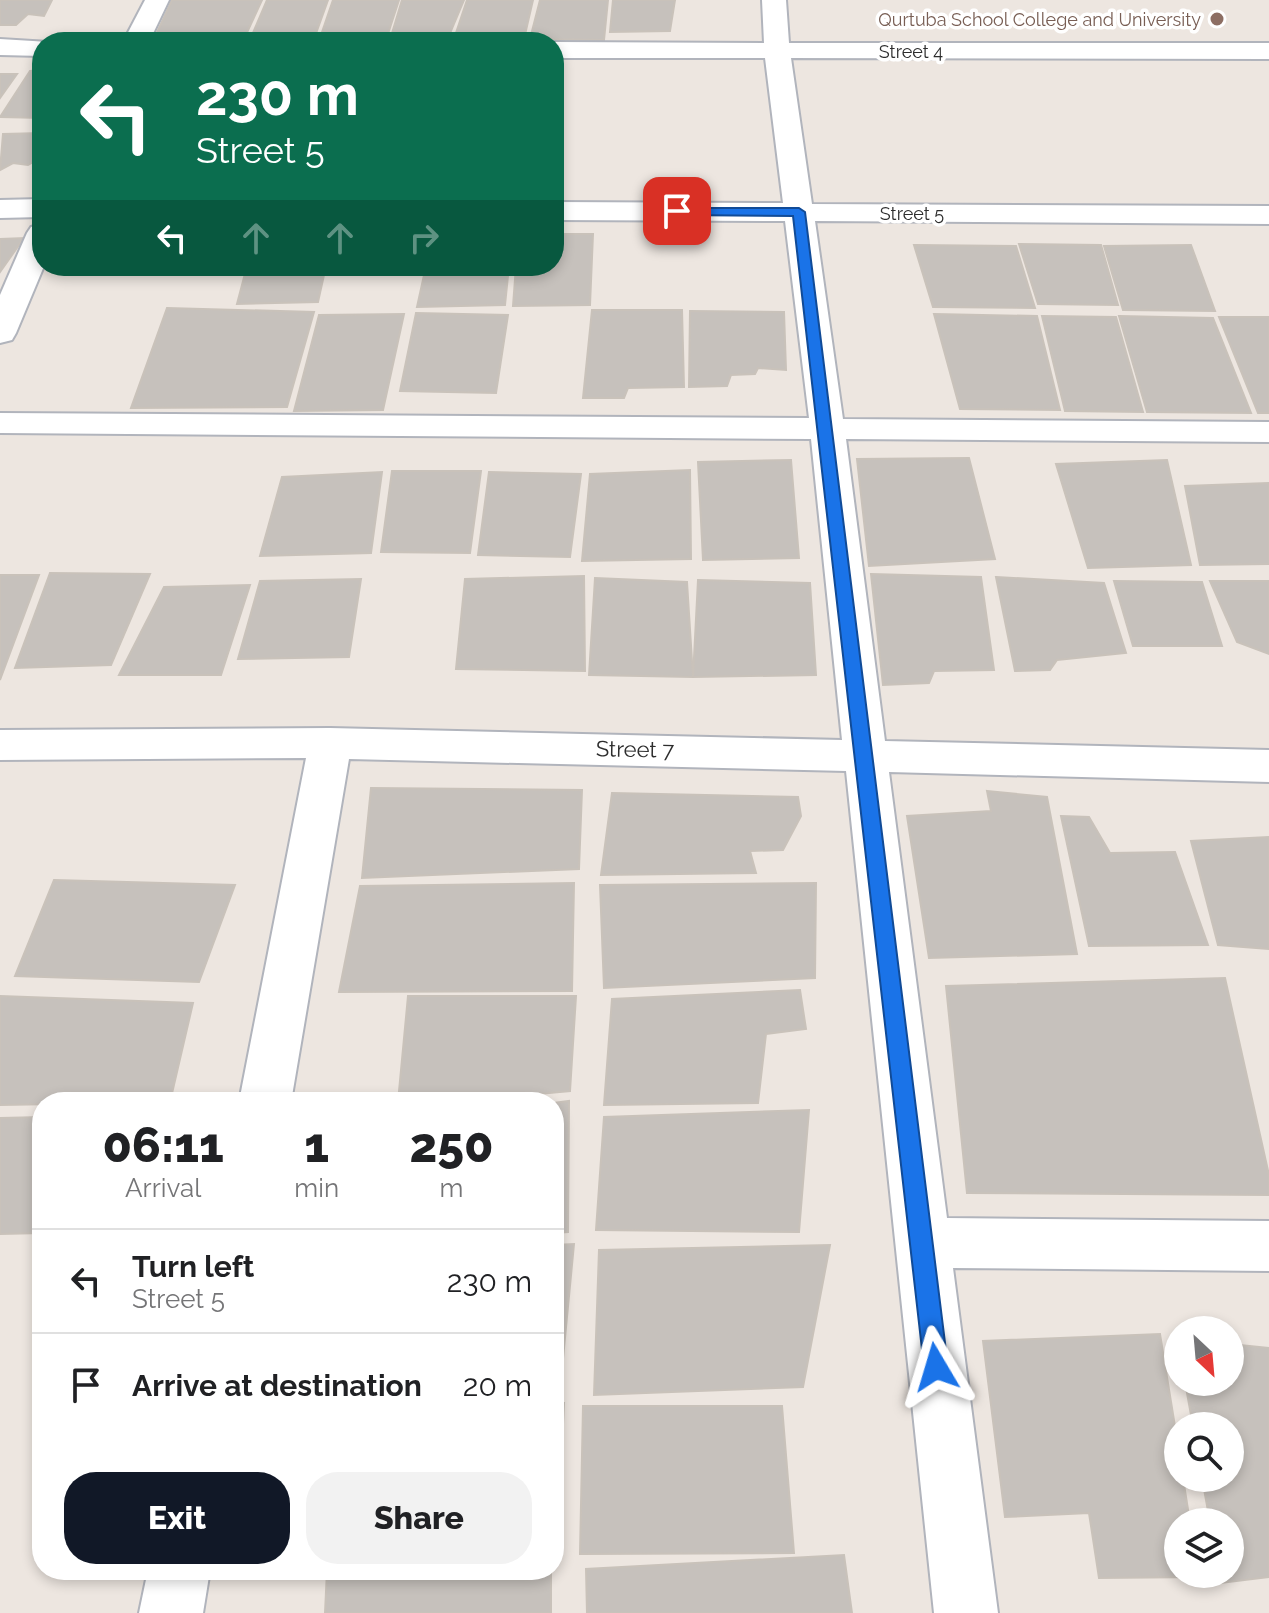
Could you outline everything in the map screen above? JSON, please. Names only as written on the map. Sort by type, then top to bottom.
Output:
[{"type":"street","points":[[141,32],[157,0]]},
{"type":"street","points":[[774,0],[777,50],[827,427],[966,1613]]},
{"type":"street","points":[[0,47],[32,48]]},
{"type":"street","name":"Street 4","points":[[564,50],[1269,51]]},
{"type":"street","points":[[0,209],[32,208]]},
{"type":"street","name":"Street 5","points":[[564,211],[1269,215]]},
{"type":"street","points":[[0,333],[32,257]]},
{"type":"street","points":[[0,423],[1269,432]]},
{"type":"street","points":[[267,1092],[330,743]]},
{"type":"street","name":"Street 7","points":[[0,745],[330,743],[1269,766]]},
{"type":"street","points":[[921,1243],[1269,1246]]},
{"type":"street","points":[[171,1613],[177,1580]]},
{"type":"building","points":[[0,0],[52,0],[44,16],[28,14],[16,25],[0,25]]},
{"type":"building","points":[[172,0],[262,0],[247,32],[157,32]]},
{"type":"building","points":[[267,0],[328,0],[317,32],[253,32]]},
{"type":"building","points":[[333,0],[399,0],[389,32],[322,32]]},
{"type":"building","points":[[402,0],[464,0],[451,32],[392,32]]},
{"type":"building","points":[[467,0],[533,0],[526,32],[456,32]]},
{"type":"building","points":[[540,0],[608,0],[604,40],[564,39],[564,32],[532,32]]},
{"type":"building","points":[[613,0],[675,0],[670,31],[610,32]]},
{"type":"building","points":[[30,71],[32,118],[0,117]]},
{"type":"building","points":[[0,74],[17,74],[0,98]]},
{"type":"building","points":[[32,133],[32,163],[13,163],[0,170],[3,134]]},
{"type":"building","points":[[564,234],[593,234],[590,305],[513,306],[515,276],[564,276]]},
{"type":"building","points":[[24,238],[0,272],[0,239]]},
{"type":"building","points":[[1019,244],[1101,245],[1118,305],[1038,304]]},
{"type":"building","points":[[914,245],[1016,246],[1035,308],[933,307]]},
{"type":"building","points":[[1191,245],[1215,311],[1123,310],[1104,246]]},
{"type":"building","points":[[244,276],[324,276],[318,302],[237,304]]},
{"type":"building","points":[[424,276],[508,276],[505,305],[417,307]]},
{"type":"building","points":[[167,308],[314,312],[287,407],[131,408]]},
{"type":"building","points":[[592,310],[682,310],[684,387],[628,388],[624,398],[583,398]]},
{"type":"building","points":[[690,311],[784,312],[786,370],[758,368],[755,374],[731,375],[727,386],[689,387]]},
{"type":"building","points":[[416,313],[508,315],[496,393],[400,391]]},
{"type":"building","points":[[404,314],[383,410],[294,411],[319,315]]},
{"type":"building","points":[[934,314],[1037,316],[1060,410],[960,409]]},
{"type":"building","points":[[1042,316],[1116,317],[1143,412],[1065,411]]},
{"type":"building","points":[[1119,316],[1213,318],[1251,413],[1147,412]]},
{"type":"building","points":[[1219,317],[1269,317],[1269,413],[1258,413]]},
{"type":"building","points":[[969,458],[995,559],[869,566],[857,459]]},
{"type":"building","points":[[791,460],[799,558],[703,560],[698,462]]},
{"type":"building","points":[[1167,460],[1191,565],[1088,568],[1056,464]]},
{"type":"building","points":[[690,470],[691,559],[582,561],[590,474]]},
{"type":"building","points":[[392,471],[481,471],[470,553],[381,552]]},
{"type":"building","points":[[382,472],[371,553],[260,556],[282,477]]},
{"type":"building","points":[[489,472],[581,474],[570,557],[478,555]]},
{"type":"building","points":[[1269,483],[1269,564],[1200,565],[1185,486]]},
{"type":"building","points":[[50,573],[150,574],[111,665],[15,668]]},
{"type":"building","points":[[871,574],[981,577],[994,670],[934,671],[929,683],[883,685]]},
{"type":"building","points":[[0,575],[39,575],[0,680]]},
{"type":"building","points":[[584,576],[585,671],[456,669],[465,579]]},
{"type":"building","points":[[996,577],[1104,583],[1126,653],[1057,660],[1050,670],[1015,671]]},
{"type":"building","points":[[595,578],[687,582],[693,677],[589,675]]},
{"type":"building","points":[[361,579],[349,657],[238,659],[260,581]]},
{"type":"building","points":[[698,580],[810,583],[816,675],[693,677]]},
{"type":"building","points":[[1114,581],[1202,582],[1222,646],[1133,646]]},
{"type":"building","points":[[1210,581],[1269,581],[1269,654],[1237,642]]},
{"type":"building","points":[[250,585],[221,675],[119,675],[164,587]]},
{"type":"building","points":[[371,788],[582,790],[579,869],[362,878]]},
{"type":"building","points":[[987,791],[1047,797],[1077,954],[929,958],[907,816],[991,811]]},
{"type":"building","points":[[612,793],[798,797],[801,816],[783,850],[750,851],[756,873],[601,875]]},
{"type":"building","points":[[1061,816],[1089,817],[1110,853],[1175,852],[1208,945],[1089,946]]},
{"type":"building","points":[[1269,837],[1269,949],[1218,945],[1191,841]]},
{"type":"building","points":[[54,880],[235,885],[199,982],[15,976]]},
{"type":"building","points":[[574,883],[572,991],[339,992],[360,886]]},
{"type":"building","points":[[816,883],[815,978],[604,988],[600,885]]},
{"type":"building","points":[[1225,978],[1269,1175],[1269,1195],[967,1193],[946,986]]},
{"type":"building","points":[[800,990],[806,1029],[766,1034],[758,1103],[604,1105],[612,999]]},
{"type":"building","points":[[0,996],[193,1003],[172,1092],[32,1092],[32,1104],[0,1105]]},
{"type":"building","points":[[408,996],[576,996],[570,1091],[399,1092]]},
{"type":"building","points":[[569,1101],[568,1232],[564,1232],[564,1102]]},
{"type":"building","points":[[809,1110],[799,1232],[596,1230],[604,1117]]},
{"type":"building","points":[[32,1117],[32,1233],[0,1234],[0,1118]]},
{"type":"building","points":[[564,1244],[574,1244],[564,1348]]},
{"type":"building","points":[[830,1245],[803,1387],[594,1395],[599,1250]]},
{"type":"building","points":[[1160,1334],[1164,1359],[1164,1396],[1170,1396],[1173,1412],[1164,1412],[1164,1492],[1185,1492],[1188,1508],[1164,1508],[1164,1577],[1099,1578],[1089,1513],[1005,1517],[983,1341]]},
{"type":"building","points":[[1244,1345],[1269,1348],[1269,1577],[1244,1580],[1244,1508],[1207,1508],[1205,1492],[1244,1492],[1244,1412],[1190,1412],[1188,1396],[1244,1396]]},
{"type":"building","points":[[583,1406],[782,1406],[794,1553],[580,1554]]},
{"type":"building","points":[[844,1555],[852,1613],[587,1613],[586,1569]]},
{"type":"building","points":[[327,1580],[551,1580],[551,1613],[325,1613]]},
{"type":"place","name":"Qurtuba School College and University","points":[[1217,19]]},
{"type":"route","points":[[677,211],[799,212],[827,427],[936,1367]]}]
